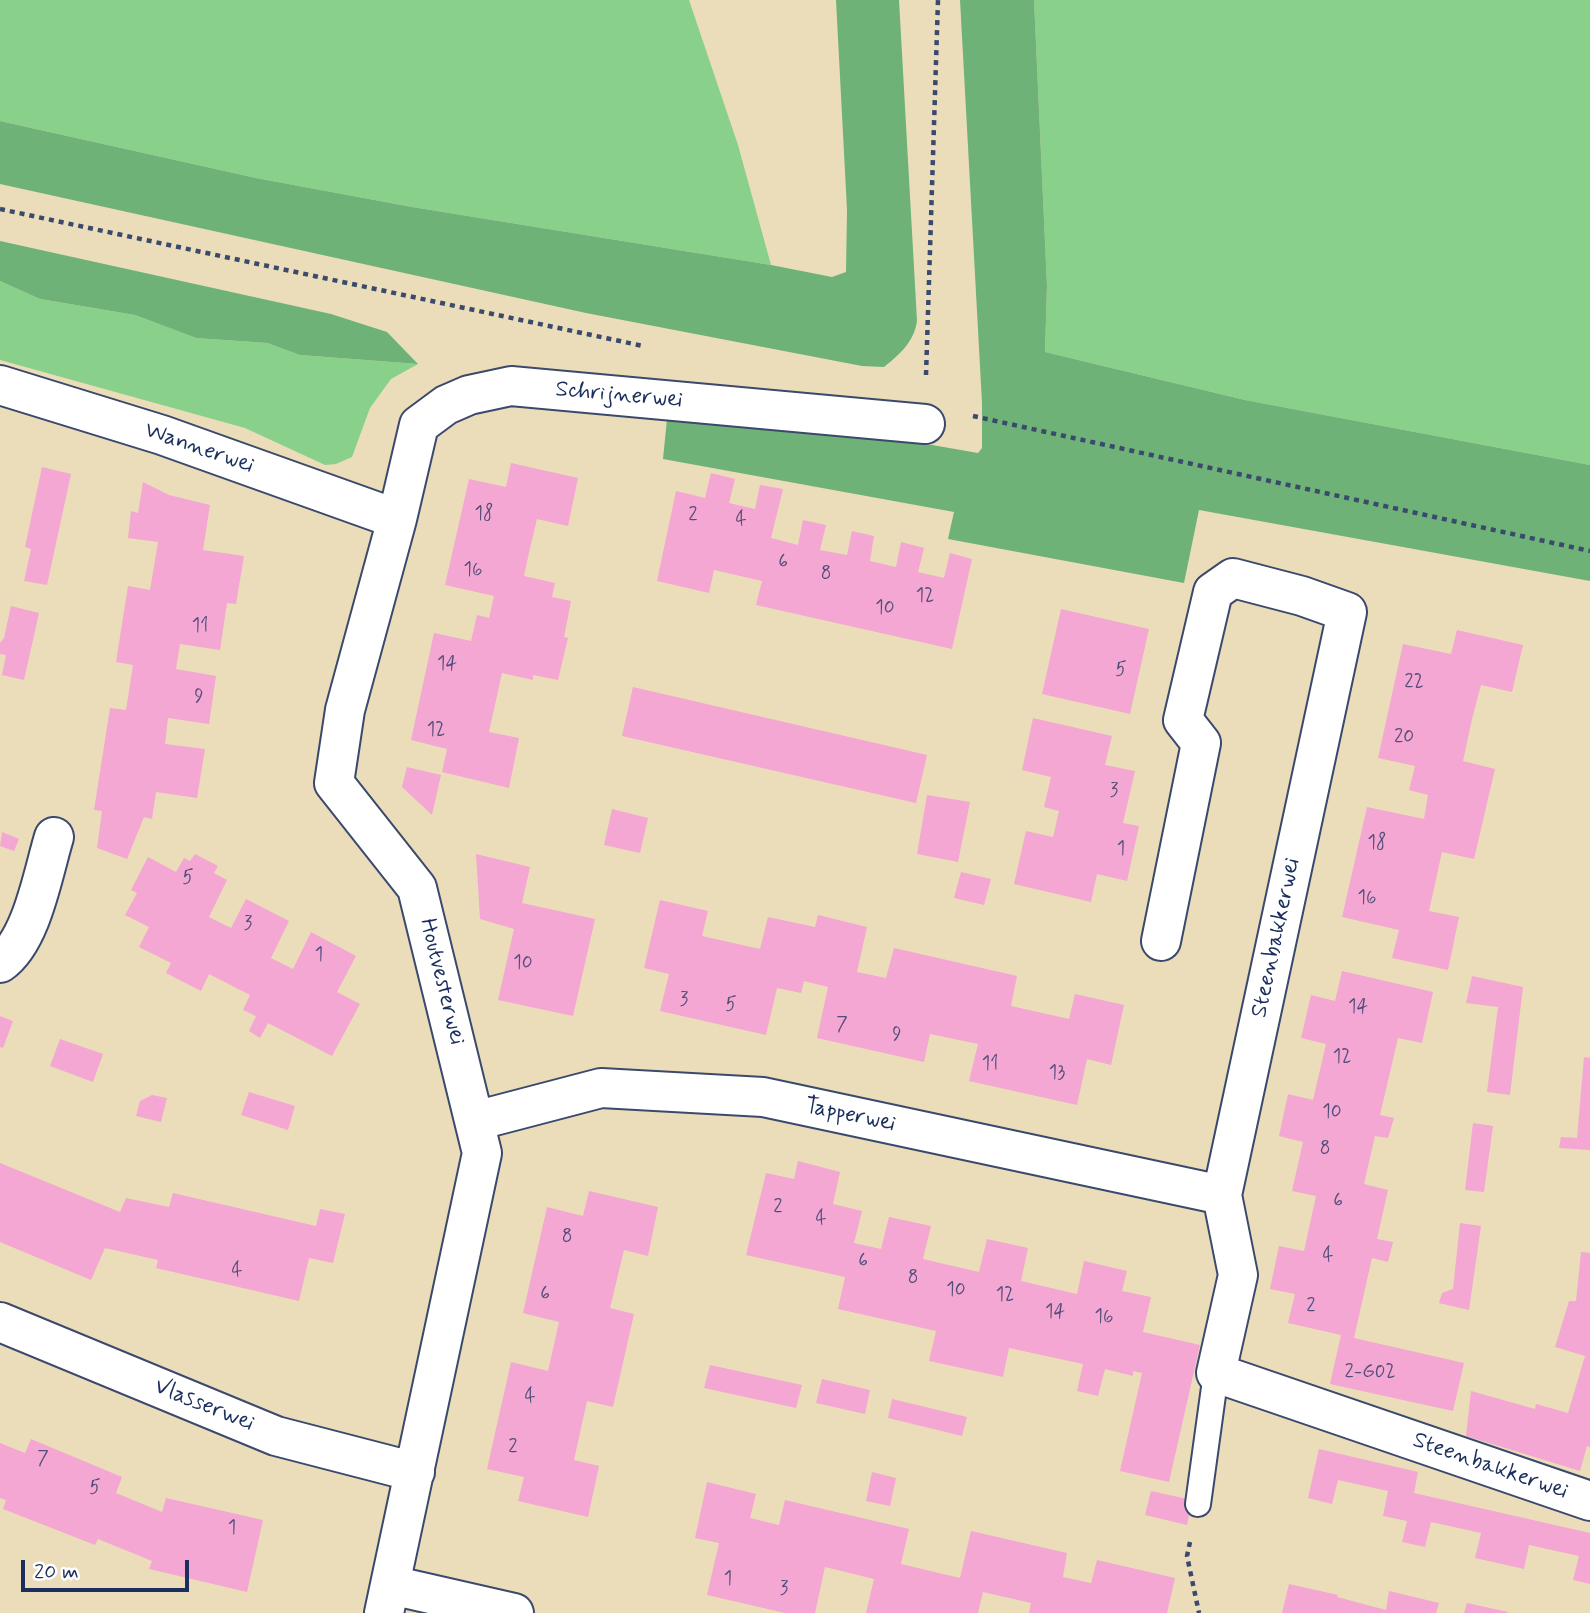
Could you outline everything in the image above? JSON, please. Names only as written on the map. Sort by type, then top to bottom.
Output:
[{"type":"street","name":"Wannerwei","points":[[0,385],[162,435],[397,519]]},
{"type":"street","name":"Schrijnerwei","points":[[397,519],[419,425],[446,405],[470,395],[511,386],[925,424]]},
{"type":"street","name":"Houtvesterwei","points":[[388,1599],[482,1153],[417,888],[334,783],[345,710],[397,519]]},
{"type":"street","name":"Steenbakkerwei","points":[[1161,941],[1201,743],[1183,720],[1213,592],[1233,578],[1302,596],[1347,612],[1222,1195],[1238,1275],[1216,1373],[1590,1501]]},
{"type":"street","points":[[0,963],[10,956],[28,923],[54,837]]},
{"type":"street","name":"Tapperwei","points":[[475,1121],[601,1088],[763,1097],[1222,1195]]},
{"type":"street","name":"Vlasserwei","points":[[0,1322],[276,1436],[415,1472]]},
{"type":"street","points":[[388,1599],[514,1613]]},
{"type":"lane","points":[[1198,1504],[1216,1373]]},
{"type":"path","points":[[925,424],[938,0]]},
{"type":"path","points":[[1198,1504],[1187,1556],[1199,1613]]},
{"type":"green space","points":[[0,0],[689,0],[738,145],[771,265],[412,207],[256,178],[0,121]]},
{"type":"green space","points":[[836,0],[899,0],[917,321],[909,341],[884,367],[862,366],[586,313],[0,184],[0,121],[256,178],[412,207],[832,277],[846,272],[847,210]]},
{"type":"green space","points":[[960,0],[1034,0],[1047,286],[1045,352],[1245,400],[1590,465],[1590,581],[1199,510],[1184,583],[948,539],[954,512],[663,459],[669,399],[978,453],[982,448],[982,403]]},
{"type":"green space","points":[[1034,0],[1590,0],[1590,465],[1245,400],[1045,352],[1047,286]]},
{"type":"green space","points":[[0,241],[331,314],[387,332],[418,364],[300,355],[267,343],[196,338],[135,315],[40,299],[0,281]]},
{"type":"green space","points":[[0,281],[40,299],[135,315],[196,338],[267,343],[300,355],[418,364],[391,379],[370,408],[352,457],[336,464],[325,465],[245,428],[0,360]]},
{"type":"building","points":[[511,463],[578,478],[568,526],[537,519],[524,576],[555,583],[552,597],[571,601],[564,637],[568,638],[558,680],[533,675],[533,680],[502,673],[489,732],[519,738],[509,788],[442,772],[447,749],[411,740],[434,633],[471,641],[477,615],[489,618],[494,596],[445,585],[469,479],[506,487]]},
{"type":"building","points":[[42,467],[71,474],[47,585],[24,581],[31,549],[25,547]]},
{"type":"building","points":[[711,473],[735,479],[729,503],[755,509],[760,485],[783,489],[771,538],[798,545],[803,520],[826,525],[820,550],[847,555],[852,531],[874,536],[870,561],[896,567],[901,542],[924,548],[918,572],[944,578],[950,553],[972,559],[952,649],[756,605],[762,581],[714,570],[709,593],[657,581],[676,491],[705,498]]},
{"type":"building","points":[[143,482],[169,495],[210,505],[203,550],[244,556],[236,604],[227,603],[220,650],[180,644],[176,669],[216,676],[209,724],[168,718],[165,744],[205,749],[197,798],[156,792],[152,819],[144,817],[127,859],[97,848],[102,811],[94,810],[110,708],[126,710],[133,665],[116,662],[128,586],[150,590],[158,542],[128,538],[131,511],[138,513]]},
{"type":"building","points":[[11,606],[39,613],[24,680],[2,675],[6,655],[0,654],[0,643],[4,638]]},
{"type":"building","points":[[1061,609],[1149,629],[1130,714],[1042,694]]},
{"type":"building","points":[[1457,630],[1523,645],[1512,692],[1481,685],[1472,719],[1463,761],[1495,769],[1474,859],[1442,852],[1429,911],[1459,917],[1448,970],[1392,958],[1399,930],[1342,917],[1367,807],[1424,819],[1428,795],[1409,790],[1415,766],[1378,758],[1403,644],[1451,654]]},
{"type":"building","points":[[633,687],[927,755],[916,803],[622,736]]},
{"type":"building","points":[[1033,718],[1112,736],[1105,765],[1135,771],[1123,823],[1139,826],[1127,881],[1097,874],[1091,902],[1014,884],[1026,831],[1053,837],[1059,811],[1044,807],[1051,777],[1022,770]]},
{"type":"building","points":[[407,767],[441,775],[432,815],[402,787]]},
{"type":"building","points":[[927,795],[970,802],[958,862],[917,854]]},
{"type":"building","points":[[612,809],[648,818],[640,853],[604,845]]},
{"type":"building","points":[[2,832],[19,839],[14,851],[0,846]]},
{"type":"building","points":[[195,854],[218,866],[214,873],[227,880],[209,917],[231,928],[246,899],[289,921],[271,958],[293,969],[311,932],[356,956],[337,992],[360,1004],[332,1056],[268,1023],[260,1038],[249,1031],[256,1016],[243,1010],[250,995],[209,974],[201,991],[166,973],[171,963],[139,947],[149,927],[125,915],[137,893],[131,890],[148,857],[176,872],[184,858],[190,861]]},
{"type":"building","points":[[476,854],[530,867],[522,903],[595,919],[573,1016],[498,1000],[514,929],[480,919]]},
{"type":"building","points":[[961,872],[991,879],[984,905],[954,898]]},
{"type":"building","points":[[660,900],[708,911],[702,936],[760,949],[768,917],[815,927],[818,915],[867,927],[857,972],[886,978],[894,948],[1017,976],[1011,1006],[1069,1019],[1075,994],[1124,1005],[1111,1065],[1087,1059],[1077,1105],[969,1081],[978,1044],[930,1034],[924,1062],[817,1038],[828,987],[804,981],[801,993],[777,988],[766,1035],[660,1011],[669,974],[644,968]]},
{"type":"building","points":[[1342,971],[1433,992],[1422,1043],[1398,1038],[1380,1115],[1394,1118],[1388,1138],[1375,1136],[1364,1184],[1388,1190],[1377,1239],[1393,1242],[1388,1262],[1372,1258],[1354,1338],[1464,1363],[1453,1411],[1330,1384],[1341,1335],[1288,1323],[1295,1294],[1270,1289],[1279,1246],[1304,1251],[1316,1196],[1292,1191],[1303,1142],[1279,1136],[1288,1094],[1313,1100],[1326,1044],[1301,1038],[1311,995],[1335,1001]]},
{"type":"building","points":[[1472,976],[1523,987],[1510,1095],[1487,1092],[1498,1007],[1466,1003]]},
{"type":"building","points":[[0,1016],[13,1021],[3,1048],[0,1047]]},
{"type":"building","points":[[60,1039],[103,1054],[93,1082],[50,1066]]},
{"type":"building","points":[[1584,1057],[1590,1058],[1590,1150],[1559,1148],[1561,1137],[1577,1138]]},
{"type":"building","points":[[249,1092],[295,1106],[288,1130],[241,1115]]},
{"type":"building","points":[[152,1095],[167,1098],[161,1122],[136,1116],[140,1101]]},
{"type":"building","points":[[1473,1123],[1493,1126],[1484,1192],[1465,1190]]},
{"type":"building","points":[[798,1161],[840,1172],[833,1204],[862,1211],[854,1243],[881,1249],[889,1217],[931,1226],[923,1259],[979,1272],[987,1239],[1028,1248],[1021,1281],[1077,1294],[1084,1261],[1127,1271],[1122,1291],[1151,1297],[1143,1332],[1200,1345],[1169,1482],[1120,1471],[1142,1373],[1133,1371],[1133,1376],[1105,1369],[1098,1396],[1077,1391],[1083,1364],[1009,1348],[1003,1377],[929,1361],[936,1331],[838,1309],[845,1277],[746,1255],[766,1173],[794,1179]]},
{"type":"building","points":[[0,1163],[120,1212],[126,1198],[169,1207],[173,1193],[316,1226],[320,1209],[345,1214],[333,1263],[309,1258],[299,1301],[156,1268],[158,1260],[105,1248],[91,1280],[0,1242]]},
{"type":"building","points":[[589,1191],[658,1207],[648,1256],[624,1250],[610,1308],[634,1314],[613,1407],[587,1401],[574,1460],[599,1466],[588,1517],[518,1501],[524,1477],[487,1469],[511,1362],[548,1371],[559,1322],[523,1313],[547,1207],[583,1216]]},
{"type":"building","points":[[1460,1223],[1481,1226],[1469,1310],[1439,1303],[1442,1293],[1453,1289]]},
{"type":"building","points":[[1581,1252],[1590,1253],[1590,1447],[1587,1446],[1580,1471],[1466,1436],[1471,1391],[1535,1409],[1536,1404],[1568,1413],[1585,1356],[1555,1347],[1569,1301],[1576,1301]]},
{"type":"building","points":[[710,1365],[802,1385],[796,1408],[704,1388]]},
{"type":"building","points":[[822,1379],[870,1390],[865,1414],[816,1403]]},
{"type":"building","points":[[892,1399],[967,1417],[962,1436],[888,1418]]},
{"type":"building","points":[[31,1439],[122,1477],[116,1493],[162,1512],[166,1498],[263,1520],[247,1592],[149,1569],[152,1561],[98,1539],[95,1545],[3,1509],[6,1500],[0,1498],[0,1443],[25,1453]]},
{"type":"building","points":[[1319,1449],[1418,1472],[1414,1493],[1590,1533],[1590,1584],[1573,1580],[1579,1556],[1529,1545],[1524,1569],[1475,1558],[1481,1533],[1431,1522],[1425,1547],[1402,1542],[1407,1521],[1383,1516],[1388,1491],[1338,1480],[1332,1504],[1308,1498]]},
{"type":"building","points":[[872,1472],[896,1478],[890,1506],[866,1501]]},
{"type":"building","points":[[707,1482],[756,1494],[750,1518],[779,1525],[785,1500],[909,1529],[901,1564],[960,1578],[971,1531],[1067,1553],[1063,1577],[1091,1583],[1097,1560],[1175,1578],[1167,1613],[1029,1613],[1031,1603],[983,1592],[978,1613],[866,1613],[874,1579],[825,1567],[815,1613],[785,1613],[707,1595],[719,1543],[695,1538]]},
{"type":"building","points":[[1151,1491],[1192,1500],[1187,1525],[1145,1515]]},
{"type":"building","points":[[1289,1584],[1386,1610],[1389,1591],[1439,1603],[1436,1613],[1282,1613]]},
{"type":"building","points":[[1467,1603],[1508,1612],[1508,1613],[1464,1613]]}]
